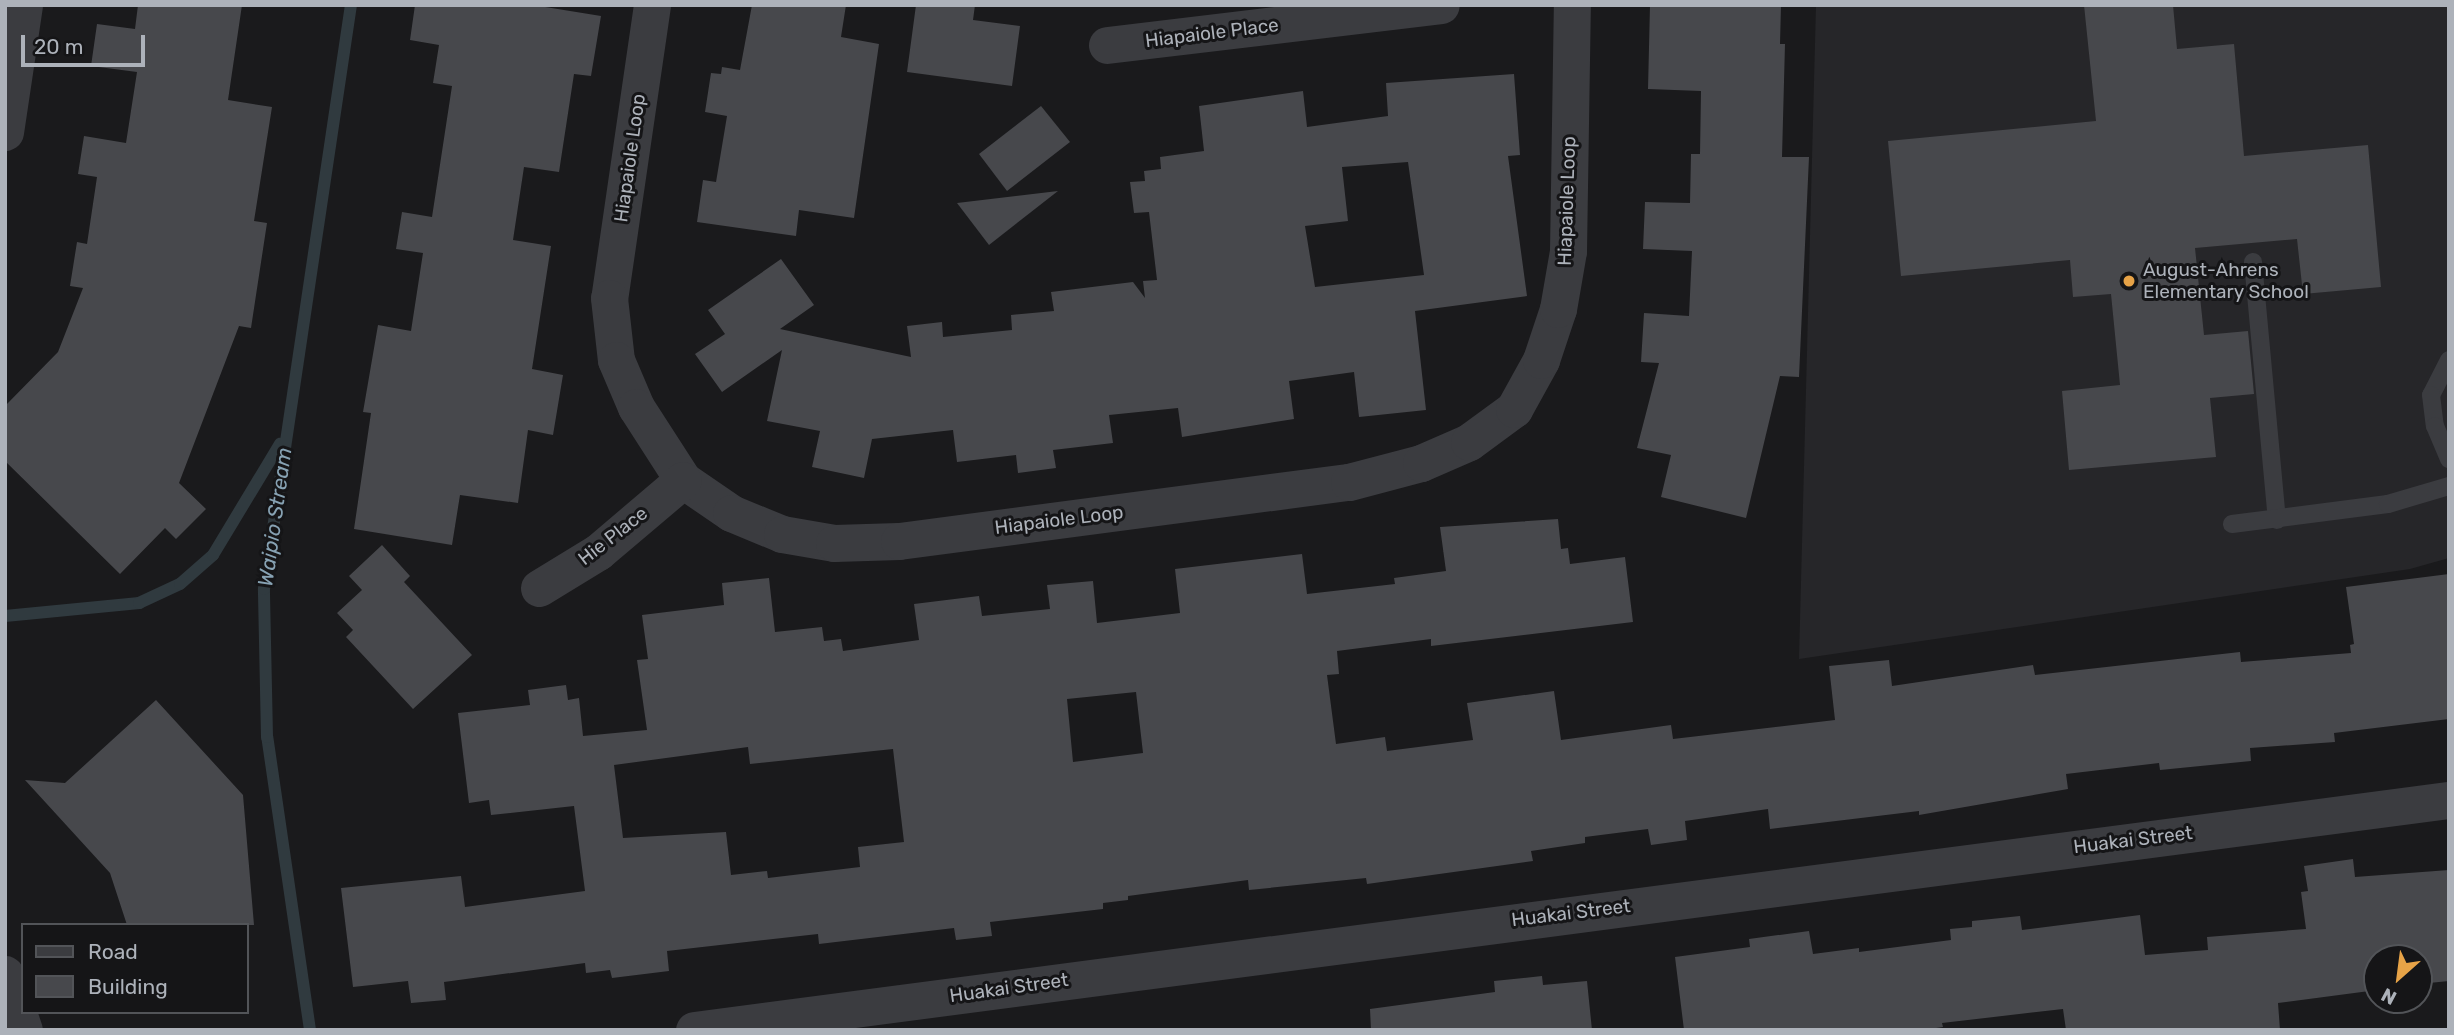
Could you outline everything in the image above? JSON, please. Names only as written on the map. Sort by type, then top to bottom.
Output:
[{"type":"street","points":[[5,132],[24,5]]},
{"type":"street","name":"Hiapaiole Loop","points":[[652,5],[609,298],[616,360],[636,407],[683,480],[731,513],[782,534],[834,543],[899,541],[1349,482],[1421,463],[1469,442],[1514,409],[1541,360],[1558,309],[1568,251],[1572,5]]},
{"type":"street","name":"Hiapaiole Place","points":[[1107,45],[1441,5]]},
{"type":"street","name":"Hie Place","points":[[539,588],[598,552],[683,480]]},
{"type":"street","name":"Huakai Street","points":[[694,1030],[2449,800]]},
{"type":"street","points":[[5,974],[24,1030]]},
{"type":"lane","points":[[2253,262],[2277,520]]},
{"type":"lane","points":[[2449,360],[2431,396],[2435,426],[2449,459]]},
{"type":"lane","points":[[2232,524],[2388,504],[2449,486]]},
{"type":"shaded area","name":"August-Ahrens Elementary School","points":[[1816,5],[2449,5],[2449,558],[2410,569],[1799,659]]},
{"type":"building","points":[[138,5],[242,5],[228,100],[272,107],[254,221],[267,223],[251,328],[239,326],[179,483],[206,509],[176,539],[165,528],[120,574],[5,461],[5,406],[58,352],[83,288],[70,286],[77,242],[87,244],[97,177],[78,174],[84,136],[126,143],[137,72],[91,66],[97,24],[135,29]]},
{"type":"building","points":[[415,5],[533,5],[601,16],[591,76],[574,74],[559,172],[524,167],[513,240],[551,246],[532,369],[563,375],[553,435],[528,430],[518,503],[460,495],[452,545],[354,529],[371,413],[363,412],[378,325],[411,331],[423,253],[396,249],[402,212],[432,217],[452,86],[433,83],[439,45],[410,40]]},
{"type":"building","points":[[752,5],[846,5],[841,37],[879,44],[854,218],[799,210],[796,236],[697,222],[703,180],[716,182],[727,116],[705,112],[711,73],[721,74],[722,67],[740,70]]},
{"type":"building","points":[[916,5],[975,5],[973,20],[1020,26],[1012,86],[907,72]]},
{"type":"building","points":[[1650,5],[1781,5],[1780,44],[1785,44],[1782,157],[1809,157],[1799,377],[1780,376],[1746,518],[1661,497],[1671,455],[1637,448],[1659,363],[1641,362],[1644,313],[1689,316],[1692,251],[1643,249],[1645,202],[1690,203],[1691,154],[1700,154],[1701,91],[1648,89]]},
{"type":"building","points":[[2084,5],[2173,5],[2177,49],[2234,44],[2244,156],[2368,145],[2381,287],[2303,294],[2297,239],[2195,248],[2204,335],[2248,331],[2254,394],[2210,398],[2216,457],[2069,470],[2062,391],[2120,385],[2111,294],[2073,297],[2070,260],[1901,276],[1888,141],[2096,121]]},
{"type":"building","points":[[1514,74],[1520,155],[1508,156],[1527,296],[1415,311],[1426,410],[1359,417],[1354,372],[1289,381],[1294,419],[1182,437],[1178,408],[1109,415],[1113,443],[1053,450],[1056,468],[1018,473],[1016,455],[957,462],[953,430],[872,439],[864,478],[812,467],[820,431],[767,421],[782,350],[722,392],[695,354],[725,334],[708,310],[781,259],[814,305],[780,329],[911,357],[907,326],[942,322],[943,337],[1012,330],[1011,315],[1054,311],[1051,292],[1133,282],[1145,298],[1143,281],[1157,280],[1149,212],[1134,213],[1130,182],[1145,181],[1144,171],[1161,169],[1160,157],[1204,151],[1199,106],[1303,91],[1307,127],[1388,116],[1386,83]],"holes":[[[1408,162],[1424,275],[1315,287],[1305,226],[1348,221],[1342,167]]]},
{"type":"building","points":[[1041,106],[1070,142],[1007,191],[979,154]]},
{"type":"building","points":[[1058,191],[989,245],[957,203]]},
{"type":"building","points":[[1558,519],[1561,549],[1568,548],[1570,564],[1625,557],[1633,622],[1431,646],[1431,639],[1337,651],[1339,674],[1327,675],[1336,744],[1385,737],[1387,751],[1473,740],[1467,703],[1554,691],[1561,740],[1671,725],[1673,739],[1835,720],[1829,666],[1889,660],[1892,686],[2033,665],[2035,675],[2240,652],[2241,662],[2351,653],[2350,645],[2354,644],[2346,587],[2449,574],[2449,719],[2334,733],[2335,742],[2250,748],[2251,761],[2160,770],[2159,763],[2066,774],[2068,789],[1919,815],[1919,811],[1770,829],[1768,809],[1685,821],[1687,840],[1651,845],[1648,829],[1585,837],[1585,843],[1531,851],[1533,861],[1367,884],[1366,878],[1249,890],[1248,880],[1128,896],[1128,900],[1103,903],[1103,909],[990,922],[992,936],[956,940],[954,928],[819,944],[818,934],[667,951],[669,971],[612,978],[610,970],[586,973],[585,963],[444,982],[446,1000],[411,1003],[408,981],[353,987],[341,888],[461,876],[465,907],[585,891],[574,806],[491,815],[489,800],[469,803],[458,713],[530,705],[528,690],[566,685],[568,700],[579,698],[583,736],[647,730],[637,660],[648,659],[642,615],[724,605],[722,583],[769,578],[775,632],[822,627],[824,641],[841,639],[843,651],[919,640],[914,604],[979,596],[982,616],[1050,609],[1047,585],[1093,581],[1097,623],[1180,613],[1175,569],[1302,554],[1307,594],[1395,584],[1394,578],[1446,571],[1440,527]],"holes":[[[1136,692],[1143,753],[1073,762],[1067,699]],[[748,747],[750,764],[893,749],[904,842],[858,847],[860,867],[768,878],[767,871],[731,875],[726,832],[623,838],[614,765]]]},
{"type":"building","points":[[382,545],[410,576],[404,582],[472,655],[413,709],[346,637],[353,630],[337,613],[362,590],[349,576]]},
{"type":"building","points":[[156,700],[243,795],[254,925],[126,923],[110,873],[25,780],[65,783]]},
{"type":"building","points":[[2353,859],[2355,877],[2449,870],[2449,981],[2433,983],[2433,944],[2363,944],[2363,992],[2278,1003],[2280,1030],[2066,1030],[2063,1009],[1942,1023],[1943,1027],[1923,1030],[1684,1030],[1675,957],[1750,947],[1749,939],[1809,931],[1813,954],[1859,948],[1859,952],[1951,940],[1950,929],[1972,927],[1972,921],[2020,916],[2022,930],[2140,915],[2145,955],[2208,950],[2207,937],[2306,929],[2301,892],[2308,891],[2304,866]]},
{"type":"building","points":[[1542,976],[1543,985],[1587,981],[1592,1030],[1371,1030],[1370,1009],[1495,992],[1494,981]]},
{"type":"waterway","name":"Waipio Stream","points":[[310,1030],[267,737],[264,589],[351,5]]},
{"type":"waterway","points":[[5,616],[139,603],[180,584],[213,555],[280,444]]},
{"type":"place","name":"August-Ahrens Elementary School","points":[[2129,281]]}]
